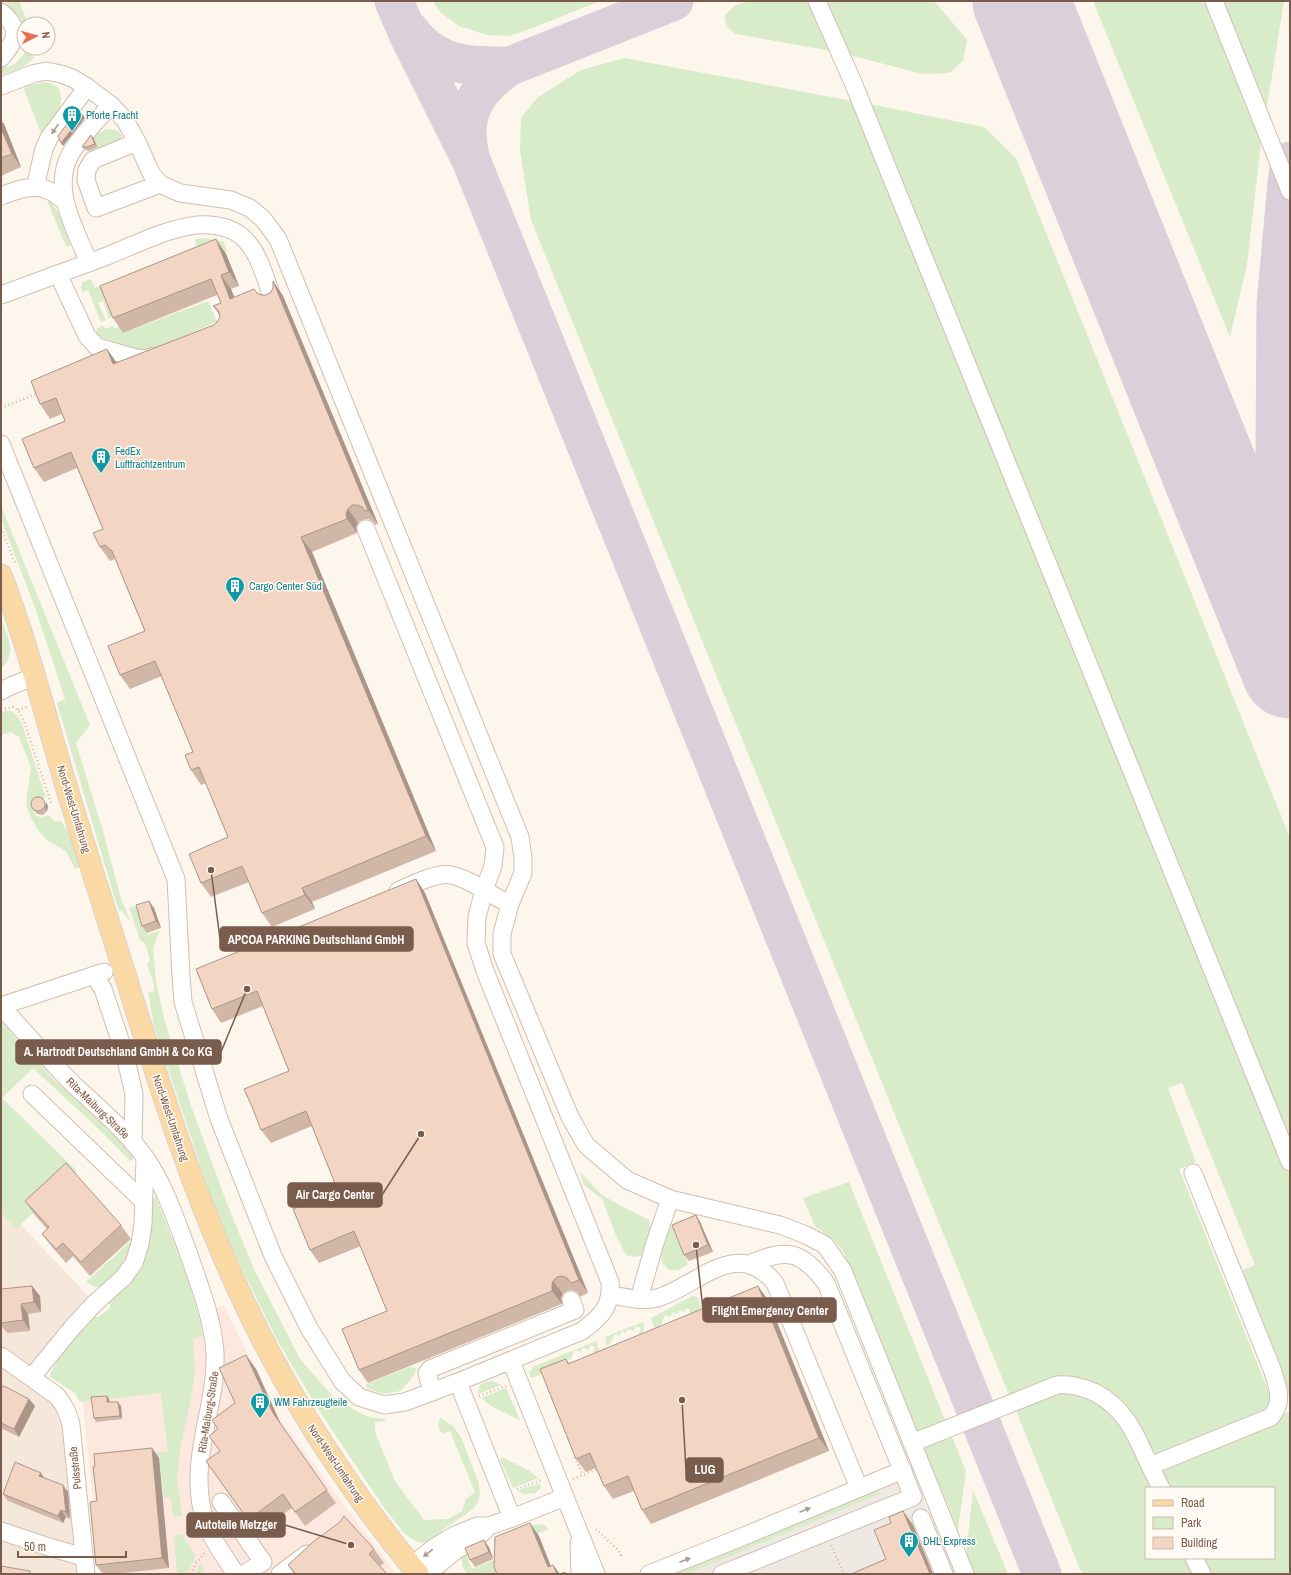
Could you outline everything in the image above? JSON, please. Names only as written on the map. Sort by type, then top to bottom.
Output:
[{"type":"main road","name":"Nord-West-Umfahrung","points":[[1,575],[36,676],[64,778],[147,1048],[186,1162],[223,1256],[266,1346],[309,1423],[361,1500],[419,1571]]},
{"type":"street","points":[[818,1],[861,102],[1290,1162]]},
{"type":"street","points":[[1214,1],[1290,191]]},
{"type":"street","points":[[1,12],[7,17],[13,26],[15,33],[13,44],[1,58]]},
{"type":"street","points":[[1,86],[32,74],[46,71],[72,78],[111,105],[125,120],[151,173],[160,184],[180,193],[231,200],[250,208],[263,219],[278,239],[520,837],[523,858],[523,873],[510,904],[502,934],[502,954],[570,1117],[586,1145],[605,1163],[627,1180],[670,1199],[780,1225],[806,1235],[825,1245],[843,1271],[965,1574]]},
{"type":"street","points":[[35,187],[44,149],[49,138],[87,87]]},
{"type":"street","points":[[89,263],[64,201],[65,167],[77,144],[111,105]]},
{"type":"street","points":[[137,142],[93,160],[87,170],[86,180],[96,208],[160,184]]},
{"type":"street","points":[[1,196],[23,188],[35,187],[54,192],[64,201]]},
{"type":"street","points":[[1,295],[89,263],[171,230],[192,226],[214,225],[227,228],[239,234],[248,243],[258,259],[274,300]]},
{"type":"street","points":[[58,274],[87,336],[97,347],[136,358],[147,359],[169,350]]},
{"type":"street","points":[[1,444],[176,879],[188,973],[183,1002],[219,1119],[273,1256],[309,1328],[342,1381],[359,1397],[384,1405],[405,1402],[432,1392],[582,1331],[594,1323],[602,1314],[611,1295],[610,1282],[485,971],[476,943],[477,917],[484,890],[493,866],[495,847],[366,529]]},
{"type":"street","points":[[1,691],[36,676]]},
{"type":"street","points":[[384,896],[435,877],[450,875],[484,890],[498,899],[510,904]]},
{"type":"street","points":[[1,1006],[99,974],[125,1055],[134,1094],[133,1143]]},
{"type":"street","name":"Rita-Maiburg-Straße","points":[[1,1006],[58,1069],[133,1143],[145,1158],[160,1184],[175,1216],[200,1287],[211,1324],[215,1353],[215,1371],[201,1452],[198,1482],[203,1512],[208,1528],[217,1546],[235,1574]]},
{"type":"street","points":[[32,1094],[143,1202]]},
{"type":"street","points":[[32,1377],[70,1329],[95,1303],[123,1278],[134,1263],[140,1244],[143,1224],[145,1158]]},
{"type":"street","points":[[1150,1466],[1271,1417],[1276,1411],[1279,1403],[1279,1393],[1272,1369],[1193,1173]]},
{"type":"street","points":[[639,1299],[654,1246],[670,1199]]},
{"type":"street","points":[[611,1295],[639,1299],[656,1298],[727,1264],[750,1264],[778,1254],[788,1254],[808,1264],[826,1283],[944,1574]]},
{"type":"street","points":[[750,1264],[764,1272],[775,1283],[859,1488]]},
{"type":"street","points":[[432,1392],[427,1373],[430,1369],[575,1310],[571,1300]]},
{"type":"street","name":"Pulsstraße","points":[[1,1356],[57,1396],[68,1413],[86,1574]]},
{"type":"street","points":[[511,1361],[560,1486],[586,1529],[596,1574]]},
{"type":"street","points":[[458,1382],[512,1518]]},
{"type":"street","points":[[912,1443],[1057,1385],[1074,1385],[1088,1389],[1118,1408],[1129,1423],[1160,1487]]},
{"type":"street","points":[[649,1574],[903,1470]]},
{"type":"street","points":[[419,1571],[435,1547],[453,1536],[477,1526],[490,1526],[512,1518],[560,1486]]},
{"type":"street","points":[[722,1574],[913,1497]]},
{"type":"street","points":[[221,1502],[263,1562],[244,1574]]},
{"type":"street","points":[[921,1518],[939,1510]]},
{"type":"street","points":[[580,1574],[586,1529]]},
{"type":"street","points":[[1,1531],[84,1557]]},
{"type":"street","points":[[280,1574],[318,1546]]},
{"type":"street","points":[[1194,1559],[1202,1574]]},
{"type":"path","points":[[1,408],[45,390]]},
{"type":"path","points":[[1,710],[13,707],[18,710],[24,721],[54,810]]},
{"type":"path","points":[[465,1401],[519,1381]]},
{"type":"path","points":[[574,1453],[582,1475]]},
{"type":"path","points":[[502,1495],[560,1486],[600,1468]]},
{"type":"path","points":[[586,1529],[619,1551],[622,1558]]},
{"type":"path","points":[[191,1574],[196,1563],[205,1554],[217,1546]]},
{"type":"shaded area","points":[[1,1204],[95,1303],[32,1377],[64,1405],[86,1574],[1,1574]]},
{"type":"shaded area","points":[[224,1306],[282,1422],[396,1574],[101,1574],[82,1397],[104,1324]]},
{"type":"shaded area","points":[[913,1474],[954,1574],[662,1574]]},
{"type":"green space","points":[[19,1],[25,16],[19,16],[9,8],[6,2]]},
{"type":"green space","points":[[433,1],[600,1],[509,36],[487,35],[459,26],[440,12]]},
{"type":"green space","points":[[749,1],[814,1],[837,52],[736,34],[728,26],[725,15],[734,6]]},
{"type":"green space","points":[[822,1],[932,1],[936,3],[967,40],[963,61],[949,73],[923,74],[845,54]]},
{"type":"green space","points":[[1093,1],[1210,1],[1262,133],[1247,265],[1230,337]]},
{"type":"green space","points":[[1219,1],[1284,1],[1265,119]]},
{"type":"green space","points":[[22,56],[34,56],[29,63],[24,66],[1,75],[1,64],[9,67],[16,63]]},
{"type":"green space","points":[[624,58],[858,102],[1290,1169],[1290,1398],[1241,1271],[1255,1265],[1182,1083],[1168,1088],[1196,1162],[1179,1169],[1273,1402],[1268,1413],[1151,1462],[1092,1387],[1011,1400],[531,220],[520,151],[521,118],[538,97],[581,70]]},
{"type":"green space","points":[[46,82],[58,89],[61,94],[61,105],[52,124],[49,122],[41,133],[24,90],[26,86]]},
{"type":"green space","points":[[864,103],[984,127],[1016,158],[1290,838],[1290,1155]]},
{"type":"green space","points":[[106,129],[119,132],[121,134],[122,141],[92,154],[88,144],[94,136]]},
{"type":"green space","points":[[49,200],[58,212],[70,244],[69,247],[66,246],[48,203]]},
{"type":"green space","points":[[206,238],[224,242],[227,253],[110,300],[116,316],[109,318],[103,301],[98,303],[106,320],[101,322],[88,290],[82,292],[81,287],[83,282],[91,279],[95,288],[179,254],[196,250],[195,239]]},
{"type":"green space","points":[[208,301],[217,322],[144,353],[103,338],[98,335],[96,329],[103,325],[105,329],[113,326],[114,329],[120,326],[123,333]]},
{"type":"green space","points":[[1,506],[90,725],[76,743],[103,831],[121,899],[131,922],[117,906],[57,703],[65,699],[37,613],[1,519]]},
{"type":"green space","points":[[1,618],[9,638],[10,651],[6,663],[1,669]]},
{"type":"green space","points":[[11,711],[16,714],[22,724],[46,798],[37,800],[33,804],[34,812],[39,817],[49,815],[56,822],[61,821],[73,839],[80,867],[75,869],[66,851],[48,841],[37,829],[28,811],[26,803],[31,767],[19,737],[11,732],[1,735],[1,713]]},
{"type":"green space","points":[[136,906],[148,935],[160,930],[153,948],[156,981],[164,1018],[190,1103],[226,1201],[254,1269],[300,1359],[335,1399],[368,1417],[384,1419],[386,1421],[375,1422],[375,1432],[395,1481],[424,1520],[448,1519],[462,1511],[466,1499],[475,1492],[450,1431],[442,1434],[438,1426],[440,1418],[453,1426],[461,1437],[478,1481],[480,1492],[478,1503],[472,1510],[441,1531],[444,1536],[428,1542],[421,1543],[415,1541],[404,1533],[385,1509],[318,1409],[276,1338],[238,1261],[213,1203],[154,1027],[148,992],[154,991],[153,982],[147,964],[150,960],[145,943],[140,940],[129,908]]},
{"type":"green space","points":[[1,1021],[52,1078],[117,1137],[133,1157],[133,1160],[130,1161],[104,1134],[33,1068],[2,1098],[77,1171],[16,1229],[1,1212]]},
{"type":"green space","points":[[579,1171],[602,1195],[649,1220],[651,1230],[645,1252],[642,1252],[641,1256],[634,1257],[626,1255],[616,1235],[602,1199],[584,1185]]},
{"type":"green space","points":[[849,1182],[947,1425],[921,1434],[917,1431],[844,1253],[836,1242],[815,1226],[803,1198]]},
{"type":"green space","points":[[156,1197],[189,1283],[203,1336],[193,1339],[195,1371],[190,1405],[180,1449],[177,1480],[182,1516],[173,1517],[171,1497],[164,1498],[159,1457],[102,1463],[101,1457],[168,1452],[161,1393],[80,1402],[75,1393],[50,1377],[50,1374],[62,1353],[87,1320],[100,1316],[110,1308],[109,1302],[115,1292],[148,1199]]},
{"type":"green space","points":[[682,1219],[684,1226],[675,1231],[688,1264],[678,1270],[669,1270],[662,1262],[661,1255],[658,1254],[667,1229]]},
{"type":"green space","points":[[131,1241],[136,1242],[129,1262],[101,1288],[95,1287],[86,1282]]},
{"type":"green space","points":[[692,1296],[698,1298],[704,1317],[688,1316],[690,1310],[686,1308],[685,1312],[679,1310],[677,1314],[673,1312],[670,1317],[665,1315],[660,1327],[654,1327],[651,1318]]},
{"type":"green space","points":[[643,1322],[643,1334],[638,1336],[641,1328],[636,1326],[634,1331],[628,1329],[626,1333],[622,1331],[619,1336],[615,1334],[610,1344],[607,1345],[605,1337]]},
{"type":"green space","points":[[596,1341],[599,1351],[593,1354],[595,1347],[590,1345],[588,1350],[583,1347],[580,1352],[576,1350],[574,1351],[571,1359],[569,1360],[568,1358],[543,1369],[542,1374],[531,1378],[529,1373],[533,1367]]},
{"type":"green space","points":[[410,1367],[417,1368],[411,1379],[401,1391],[383,1394],[366,1388],[367,1384]]},
{"type":"green space","points":[[492,1381],[502,1385],[478,1394],[480,1385]]},
{"type":"green space","points":[[1070,1387],[1113,1410],[1155,1487],[1145,1487],[1145,1559],[1190,1559],[1197,1574],[1082,1574],[1014,1406]]},
{"type":"green space","points":[[506,1388],[520,1420],[491,1406],[481,1398]]},
{"type":"green space","points":[[1290,1411],[1290,1574],[1205,1574],[1198,1559],[1275,1559],[1275,1487],[1164,1487],[1154,1468]]},
{"type":"green space","points":[[950,1432],[966,1471],[958,1530],[924,1448],[927,1441]]},
{"type":"green space","points":[[502,1457],[530,1471],[538,1478],[513,1488],[500,1460]]},
{"type":"green space","points":[[540,1483],[541,1488],[535,1493],[524,1494],[517,1491]]},
{"type":"green space","points":[[877,1488],[880,1494],[687,1574],[666,1574]]},
{"type":"green space","points":[[973,1490],[1008,1574],[975,1574],[966,1554]]},
{"type":"green space","points":[[541,1524],[549,1529],[527,1538],[523,1528]]},
{"type":"green space","points":[[509,1533],[501,1574],[466,1574],[467,1573],[463,1568],[461,1557],[466,1555],[472,1569],[501,1557],[494,1539]]},
{"type":"green space","points":[[181,1534],[196,1556],[187,1574],[177,1574],[174,1535]]},
{"type":"green space","points":[[202,1562],[204,1574],[196,1574],[200,1564]]},
{"type":"building","points":[[75,113],[83,115],[61,143],[58,136]]},
{"type":"building","points":[[1,128],[12,154],[1,158]]},
{"type":"building","points":[[91,135],[95,144],[82,147]]},
{"type":"building","name":"Cargo Center Süd","points":[[216,239],[229,272],[221,275],[230,299],[254,289],[261,295],[266,295],[271,292],[273,288],[273,281],[368,510],[365,511],[358,505],[352,505],[346,513],[347,519],[301,537],[426,836],[302,888],[305,895],[262,913],[242,866],[201,883],[189,854],[228,837],[199,767],[191,770],[185,755],[193,752],[155,661],[120,675],[108,646],[145,631],[112,551],[105,545],[100,547],[93,533],[103,529],[71,452],[34,468],[22,439],[65,421],[56,398],[40,404],[31,381],[107,349],[113,364],[214,325],[217,322],[220,317],[219,312],[213,306],[221,303],[211,279],[113,318],[100,286]]},
{"type":"building","points":[[35,797],[41,797],[45,801],[45,807],[41,811],[35,811],[31,807],[31,801]]},
{"type":"building","points":[[416,879],[579,1280],[571,1283],[567,1278],[562,1276],[557,1277],[553,1281],[552,1291],[359,1370],[342,1329],[387,1311],[354,1231],[310,1250],[293,1209],[338,1191],[306,1111],[261,1130],[244,1089],[289,1071],[257,991],[212,1009],[196,969]]},
{"type":"building","points":[[149,901],[156,921],[142,926],[136,905]]},
{"type":"building","points":[[66,1163],[121,1225],[81,1262],[63,1243],[56,1249],[42,1234],[49,1227],[25,1201]]},
{"type":"building","points":[[696,1215],[708,1245],[684,1255],[672,1225]]},
{"type":"building","points":[[32,1286],[34,1302],[21,1304],[23,1320],[1,1323],[1,1289]]},
{"type":"building","points":[[758,1286],[819,1438],[642,1510],[628,1476],[604,1486],[590,1453],[576,1459],[540,1369],[566,1359],[568,1364]]},
{"type":"building","points":[[246,1355],[273,1413],[327,1490],[295,1512],[283,1494],[248,1520],[206,1461],[220,1451],[209,1436],[218,1429],[212,1420],[235,1403],[219,1368]]},
{"type":"building","points":[[1,1386],[4,1386],[29,1399],[14,1429],[1,1423]]},
{"type":"building","points":[[107,1396],[107,1402],[118,1402],[120,1416],[94,1418],[91,1397]]},
{"type":"building","points":[[152,1448],[162,1558],[96,1565],[90,1502],[97,1501],[93,1467],[95,1466],[94,1454]]},
{"type":"building","points":[[15,1462],[41,1473],[39,1476],[63,1485],[66,1512],[61,1510],[58,1516],[3,1494]]},
{"type":"building","points":[[903,1511],[930,1574],[851,1574],[886,1559],[874,1530],[891,1523],[889,1517]]},
{"type":"building","points":[[344,1516],[374,1549],[369,1554],[387,1574],[296,1574],[288,1565],[313,1542],[340,1522]]},
{"type":"building","points":[[530,1523],[548,1567],[553,1565],[557,1574],[497,1574],[494,1567],[495,1537]]},
{"type":"building","points":[[484,1540],[489,1552],[470,1560],[465,1548]]},
{"type":"building","points":[[1,1566],[30,1571],[30,1574],[1,1574]]},
{"type":"taxiway","points":[[394,1],[408,34],[471,160],[1042,1574]]},
{"type":"taxiway","points":[[470,156],[467,141],[467,128],[473,104],[479,94],[498,75],[510,66],[674,1]]},
{"type":"taxiway","points":[[996,1],[1033,43],[1052,80]]},
{"type":"taxiway","points":[[1042,1],[1041,9],[1049,63]]},
{"type":"taxiway","points":[[409,30],[419,42],[430,51],[454,62],[480,66],[510,66]]},
{"type":"taxiway","points":[[1290,161],[1276,305],[1275,457],[1290,582]]},
{"type":"runway","points":[[1021,1],[1290,670]]},
{"type":"place","name":"Pforte Fracht","points":[[72,132]]},
{"type":"place","name":"FedEx Luftfrachtzentrum","points":[[101,474]]},
{"type":"place","name":"Cargo Center Süd","points":[[235,603]]},
{"type":"place","name":"APCOA PARKING Deutschland GmbH","points":[[211,870]]},
{"type":"place","name":"A. Hartrodt Deutschland GmbH & Co KG","points":[[247,989]]},
{"type":"place","name":"Air Cargo Center","points":[[421,1134]]},
{"type":"place","name":"Flight Emergency Center","points":[[696,1245]]},
{"type":"place","name":"LUG","points":[[682,1400]]},
{"type":"place","name":"WM Fahrzeugteile","points":[[260,1419]]},
{"type":"place","name":"Autoteile Metzger","points":[[351,1545]]},
{"type":"place","name":"DHL Express","points":[[909,1558]]}]
